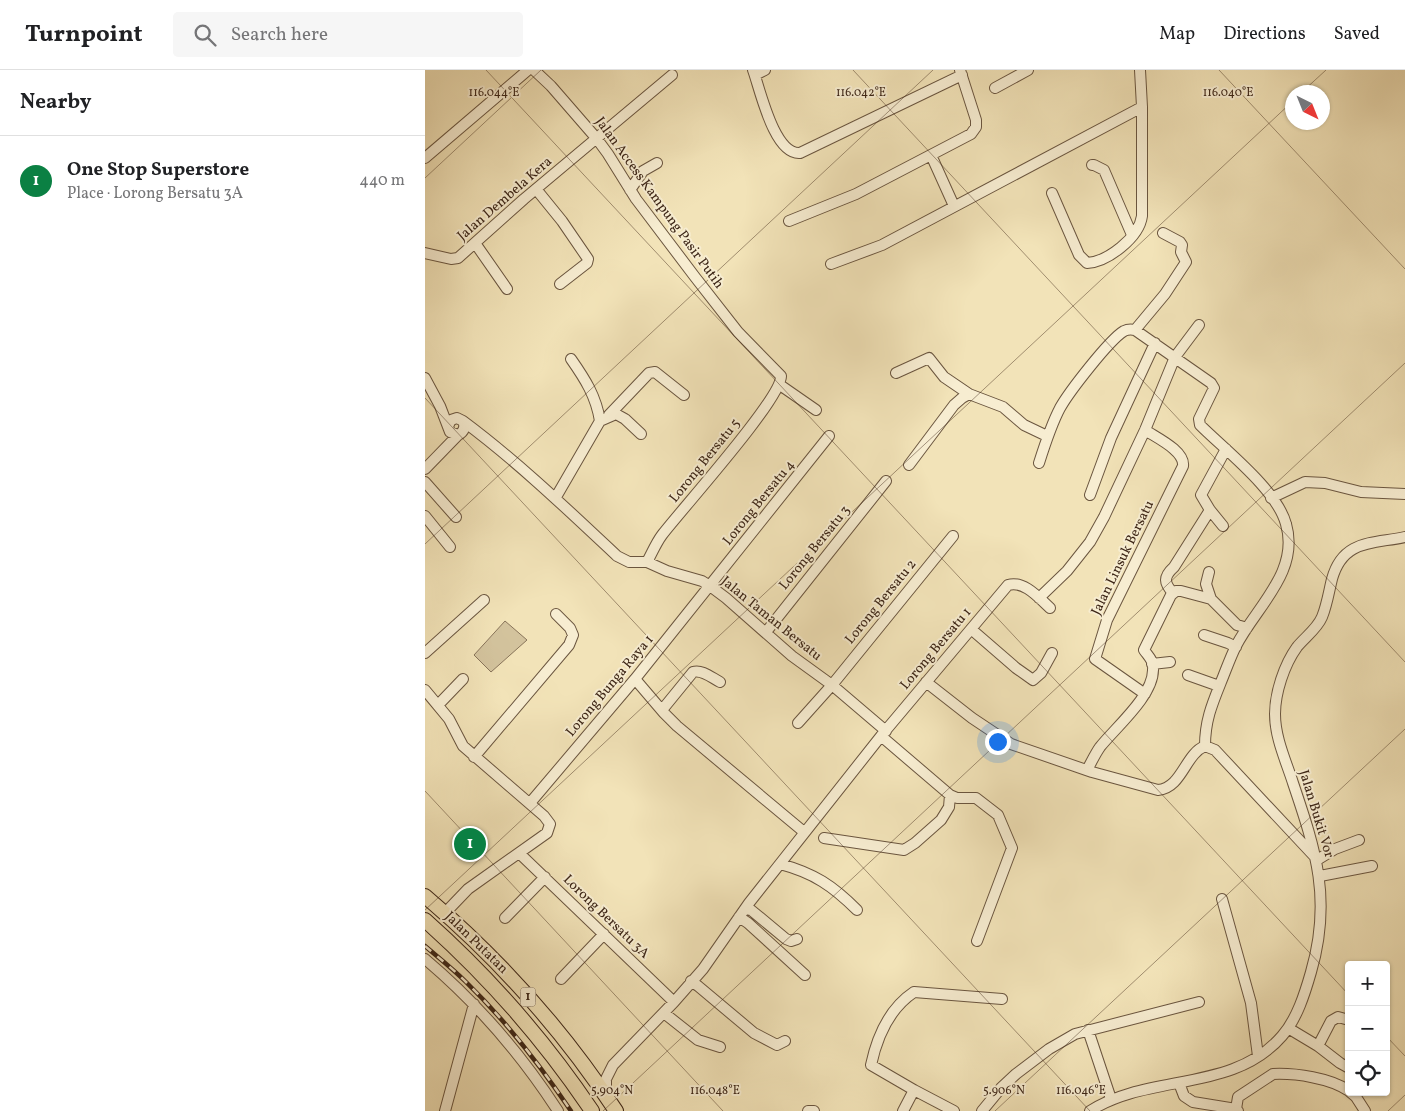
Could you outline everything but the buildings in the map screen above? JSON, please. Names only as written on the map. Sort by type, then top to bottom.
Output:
[{"type":"highway","name":"Jalan Putatan","points":[[425,896],[509,975],[584,1065],[615,1111]]},
{"type":"highway","name":"Jalan Putatan","points":[[425,920],[482,975],[537,1038],[592,1111]]},
{"type":"highway","points":[[537,1038],[552,1025]]},
{"type":"street","points":[[425,158],[529,70]]},
{"type":"street","name":"Jalan Access Kampung Pasir Putih","points":[[534,70],[562,98],[597,139],[630,190],[738,332],[780,381],[816,410]]},
{"type":"street","points":[[765,70],[754,73],[768,119],[782,142],[791,152],[795,153],[800,153],[961,72],[976,120],[976,127],[971,134],[856,194],[789,221]]},
{"type":"street","points":[[995,88],[1029,70]]},
{"type":"street","points":[[1052,193],[1079,255],[1087,263],[1095,263],[1108,257],[1132,235],[1141,222],[1142,216],[1140,70]]},
{"type":"street","name":"Jalan Dembela Kera","points":[[425,253],[455,259],[672,75]]},
{"type":"street","points":[[831,264],[882,245],[1142,107]]},
{"type":"street","points":[[931,155],[954,206]]},
{"type":"street","points":[[630,190],[643,171],[657,163]]},
{"type":"street","points":[[1092,165],[1104,170],[1132,235]]},
{"type":"street","points":[[536,189],[562,221],[588,259],[587,263],[560,284]]},
{"type":"street","points":[[1135,330],[1165,294],[1186,262],[1181,252],[1182,245],[1180,242],[1163,233]]},
{"type":"street","points":[[475,243],[507,289]]},
{"type":"street","points":[[1050,608],[1039,598],[1067,571],[1090,542],[1104,517],[1145,430],[1175,357],[1199,325]]},
{"type":"street","points":[[1039,463],[1047,436],[1060,408],[1082,378],[1123,332],[1129,328],[1155,343],[1211,382],[1215,388],[1199,419],[1200,425],[1263,486],[1286,524],[1288,543],[1286,565],[1279,581],[1236,647],[1219,686],[1208,713],[1205,729],[1205,746]]},
{"type":"street","points":[[1090,494],[1111,438],[1155,343]]},
{"type":"street","points":[[897,373],[929,358],[944,377],[969,394],[1003,407],[1024,425],[1047,436]]},
{"type":"street","points":[[571,359],[591,388],[598,409],[604,419]]},
{"type":"street","points":[[555,497],[604,419],[649,373],[655,372],[684,395]]},
{"type":"street","points":[[425,378],[448,428],[452,434],[460,434]]},
{"type":"street","name":"Lorong Bersatu 5","points":[[647,562],[660,537],[746,433],[774,395],[780,381]]},
{"type":"street","name":"Jalan Taman Bersatu","points":[[434,394],[460,420],[489,440],[555,497],[617,556],[629,562],[647,562],[667,571],[702,581],[727,598],[792,656],[832,685],[950,795]]},
{"type":"street","points":[[909,466],[954,405],[969,394]]},
{"type":"street","points":[[604,419],[616,414],[625,419],[641,434]]},
{"type":"street","points":[[425,469],[465,428],[460,420],[451,420],[442,447],[434,459]]},
{"type":"street","name":"Jalan Linsuk Bersatu","points":[[1145,430],[1177,451],[1183,458],[1183,466],[1107,620],[1095,659],[1145,694]]},
{"type":"street","name":"Jalan Taman Bersatu","points":[[460,434],[489,440]]},
{"type":"street","name":"Lorong Bersatu 4","points":[[710,586],[829,436]]},
{"type":"street","points":[[1223,526],[1201,495],[1226,449]]},
{"type":"street","name":"Lorong Bersatu 3","points":[[766,632],[886,481]]},
{"type":"street","points":[[425,482],[456,517]]},
{"type":"street","points":[[1271,498],[1305,482],[1325,483],[1361,492],[1405,494]]},
{"type":"street","points":[[1173,593],[1166,585],[1167,572],[1174,567],[1210,510]]},
{"type":"street","points":[[425,516],[450,547]]},
{"type":"street","name":"Lorong Bersatu 2","points":[[798,724],[953,536]]},
{"type":"street","name":"Jalan Bukit Vor","points":[[1090,1111],[1111,1099],[1144,1089],[1223,1073],[1258,1056],[1274,1045],[1288,1028],[1301,1002],[1310,977],[1319,940],[1321,907],[1317,859],[1277,734],[1275,713],[1283,678],[1297,647],[1321,619],[1332,578],[1342,559],[1358,546],[1370,542],[1405,538]]},
{"type":"street","points":[[1209,572],[1206,584],[1211,599],[1237,625],[1247,628]]},
{"type":"street","name":"Lorong Bersatu 1","points":[[613,1065],[703,969],[742,913],[804,832],[883,733],[1008,585],[1015,583],[1023,586],[1039,598]]},
{"type":"street","name":"Lorong Bunga Raya 1","points":[[530,803],[710,586]]},
{"type":"street","points":[[1087,770],[1099,748],[1145,694],[1151,684],[1152,659],[1144,650],[1171,595],[1181,591],[1211,599]]},
{"type":"street","points":[[425,653],[484,600]]},
{"type":"street","points":[[474,756],[569,645],[573,635],[570,628],[556,614]]},
{"type":"street","points":[[971,629],[1016,668],[1033,680],[1041,673],[1052,653]]},
{"type":"street","points":[[1204,635],[1236,647]]},
{"type":"street","points":[[1153,664],[1170,662]]},
{"type":"street","points":[[662,710],[693,672],[702,672],[720,682]]},
{"type":"street","points":[[1188,675],[1219,686]]},
{"type":"street","points":[[635,678],[662,710],[708,752],[804,832]]},
{"type":"street","points":[[438,705],[463,679]]},
{"type":"street","points":[[927,682],[973,718],[1011,744],[1087,770],[1158,790],[1166,789],[1173,783],[1199,749],[1205,746],[1215,750],[1317,859],[1335,848],[1359,840]]},
{"type":"street","points":[[425,690],[449,719],[463,746],[545,816],[550,824],[547,832],[468,890],[445,913]]},
{"type":"street","points":[[824,838],[903,850],[915,843],[941,820],[949,807],[950,795],[957,798],[975,798],[998,815],[1012,848],[977,941]]},
{"type":"street","name":"Lorong Bersatu 3A","points":[[519,853],[674,1002]]},
{"type":"street","points":[[780,864],[806,872],[837,891],[857,910]]},
{"type":"street","points":[[1319,876],[1372,866]]},
{"type":"street","points":[[505,918],[545,877]]},
{"type":"street","points":[[1222,899],[1251,1003],[1258,1056]]},
{"type":"street","points":[[797,939],[787,939],[751,910],[742,913],[748,923],[805,975]]},
{"type":"street","points":[[561,979],[604,934]]},
{"type":"street","points":[[425,958],[474,1004],[512,1049],[557,1111]]},
{"type":"street","points":[[691,981],[754,1033],[777,1045],[785,1041]]},
{"type":"street","points":[[954,1111],[871,1065],[874,1050],[893,1009],[913,992],[1002,999]]},
{"type":"street","points":[[982,1111],[1009,1080],[1039,1056],[1067,1038],[1088,1030],[1199,1002]]},
{"type":"street","points":[[445,1111],[474,1004]]},
{"type":"street","points":[[664,1012],[698,1040],[720,1047]]},
{"type":"street","points":[[1318,1046],[1331,1020],[1339,1017],[1345,1019]]},
{"type":"street","points":[[1288,1028],[1318,1046],[1345,1066]]},
{"type":"street","points":[[1088,1030],[1111,1099]]},
{"type":"street","points":[[584,1065],[597,1072],[603,1072],[613,1065]]},
{"type":"street","points":[[606,1096],[606,1079],[613,1065]]},
{"type":"street","points":[[1179,1083],[1184,1096],[1193,1102],[1237,1110],[1238,1097],[1273,1074],[1289,1074],[1315,1078],[1345,1090]]},
{"type":"street","points":[[903,1111],[914,1090]]},
{"type":"street","points":[[1355,1096],[1365,1111]]},
{"type":"street","points":[[808,1111],[814,1111]]},
{"type":"shaded area","points":[[505,621],[527,640],[491,672],[474,655]]},
{"type":"railway","points":[[425,946],[461,977],[495,1012],[535,1060],[571,1111]]},
{"type":"place","name":"One Stop Superstore","points":[[470,844]]}]
